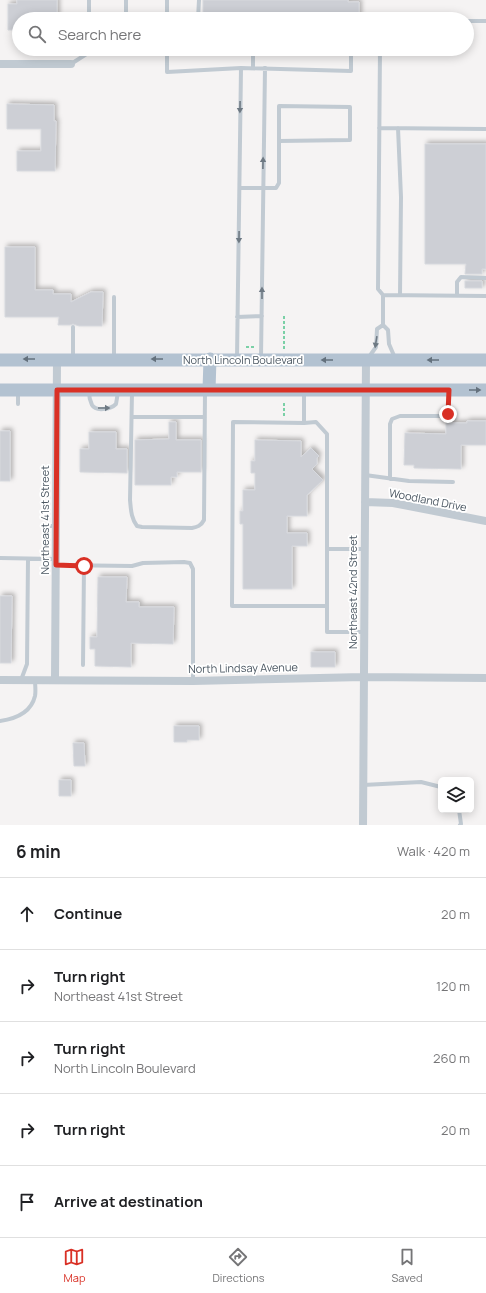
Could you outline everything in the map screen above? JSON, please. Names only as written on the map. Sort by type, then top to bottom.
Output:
[{"type":"main road","points":[[207,390],[210,359]]},
{"type":"main road","name":"North Lincoln Boulevard","points":[[0,360],[486,360]]},
{"type":"main road","points":[[0,390],[486,390]]},
{"type":"street","points":[[0,64],[71,64]]},
{"type":"street","name":"Northeast 41st Street","points":[[55,680],[57,359]]},
{"type":"street","name":"Northeast 42nd Street","points":[[363,825],[366,360]]},
{"type":"street","name":"Woodland Drive","points":[[365,502],[399,504],[486,521]]},
{"type":"street","name":"North Lindsay Avenue","points":[[0,680],[193,681],[364,677],[486,678]]},
{"type":"lane","points":[[89,0],[89,12]]},
{"type":"lane","points":[[126,0],[126,12]]},
{"type":"lane","points":[[167,0],[167,12]]},
{"type":"lane","points":[[198,12],[199,0]]},
{"type":"lane","points":[[474,21],[486,21]]},
{"type":"lane","points":[[71,64],[81,56]]},
{"type":"lane","points":[[167,56],[166,72],[241,68],[351,70],[351,56]]},
{"type":"lane","points":[[253,56],[253,68]]},
{"type":"lane","points":[[380,56],[378,288],[383,295],[383,325],[388,330],[389,344],[396,360]]},
{"type":"lane","points":[[237,359],[241,68]]},
{"type":"lane","points":[[262,360],[264,68]]},
{"type":"lane","points":[[240,188],[276,188],[279,183],[279,141],[279,106],[350,107],[350,140],[279,141]]},
{"type":"lane","points":[[380,128],[486,129]]},
{"type":"lane","points":[[398,128],[400,295]]},
{"type":"lane","points":[[457,296],[457,282],[461,277],[486,278]]},
{"type":"lane","points":[[383,295],[486,296]]},
{"type":"lane","points":[[114,297],[114,359]]},
{"type":"lane","points":[[237,317],[262,316]]},
{"type":"lane","points":[[366,360],[374,352],[376,347],[377,329],[383,325]]},
{"type":"lane","points":[[73,328],[73,359]]},
{"type":"lane","points":[[18,390],[18,404]]},
{"type":"lane","points":[[88,390],[93,407],[110,409],[116,404],[119,390]]},
{"type":"lane","points":[[132,390],[130,500],[131,514],[134,521],[137,526],[142,527],[192,528],[202,524],[204,520],[205,417],[207,390]]},
{"type":"lane","points":[[304,390],[304,423]]},
{"type":"lane","points":[[390,479],[390,424],[392,419],[400,416],[445,416],[448,414],[449,410],[449,390]]},
{"type":"lane","points":[[132,417],[205,417]]},
{"type":"lane","points":[[327,606],[232,606],[233,422],[316,422],[327,434],[327,549],[327,606],[327,632],[364,632]]},
{"type":"lane","points":[[365,475],[409,481],[453,482]]},
{"type":"lane","points":[[44,526],[56,526]]},
{"type":"lane","points":[[327,549],[364,549]]},
{"type":"lane","points":[[0,558],[28,559],[84,566],[132,566],[143,563],[190,563],[193,569],[193,681]]},
{"type":"lane","points":[[21,680],[27,664],[28,559]]},
{"type":"lane","points":[[83,665],[84,566]]},
{"type":"lane","points":[[0,721],[20,716],[29,707],[34,697],[35,680]]},
{"type":"lane","points":[[363,785],[421,782],[438,785]]},
{"type":"lane","points":[[459,813],[460,825]]},
{"type":"path","points":[[284,314],[284,350]]},
{"type":"path","points":[[246,347],[258,347]]},
{"type":"path","points":[[284,398],[284,408]]},
{"type":"building","points":[[17,0],[57,0],[57,12],[12,12],[12,30],[8,30],[8,4],[17,4]]},
{"type":"building","points":[[203,0],[348,0],[348,2],[359,2],[359,12],[203,12]]},
{"type":"building","points":[[7,104],[54,105],[54,121],[56,121],[55,171],[17,171],[17,151],[41,151],[41,129],[7,129]]},
{"type":"building","points":[[425,144],[486,144],[486,269],[482,269],[482,274],[465,274],[466,264],[425,264]]},
{"type":"building","points":[[5,247],[35,247],[35,290],[53,290],[53,294],[71,294],[71,302],[91,292],[103,292],[102,326],[79,326],[73,324],[58,325],[59,317],[5,317]]},
{"type":"building","points":[[465,281],[482,281],[482,288],[465,288]]},
{"type":"building","points":[[467,421],[486,421],[486,445],[461,445],[461,469],[414,468],[414,465],[404,465],[405,433],[446,434],[446,423],[467,423]]},
{"type":"building","points":[[169,422],[176,422],[176,440],[201,440],[201,472],[177,472],[177,477],[171,477],[171,485],[135,485],[135,440],[169,439]]},
{"type":"building","points":[[0,431],[10,431],[10,481],[0,481]]},
{"type":"building","points":[[89,432],[116,432],[116,449],[127,449],[127,473],[80,472],[80,449],[89,449]]},
{"type":"building","points":[[255,440],[301,441],[301,457],[311,448],[319,456],[317,458],[317,464],[312,469],[323,480],[307,495],[307,516],[287,516],[287,533],[307,533],[307,546],[292,546],[292,589],[243,589],[243,524],[240,524],[240,511],[243,511],[243,490],[255,490],[255,473],[251,473],[251,461],[255,461]]},
{"type":"building","points":[[98,577],[127,577],[126,602],[139,602],[139,607],[174,607],[173,644],[131,643],[131,667],[95,666],[95,649],[90,649],[90,637],[97,637]]},
{"type":"building","points":[[0,596],[12,596],[11,663],[0,663]]},
{"type":"building","points":[[311,652],[335,652],[335,667],[311,667]]},
{"type":"building","points":[[174,726],[199,726],[199,740],[174,742]]},
{"type":"building","points":[[73,743],[84,743],[85,766],[74,766]]},
{"type":"building","points":[[59,780],[71,780],[71,796],[59,796]]},
{"type":"route","points":[[84,566],[56,565],[57,390],[449,390],[448,414]]}]
